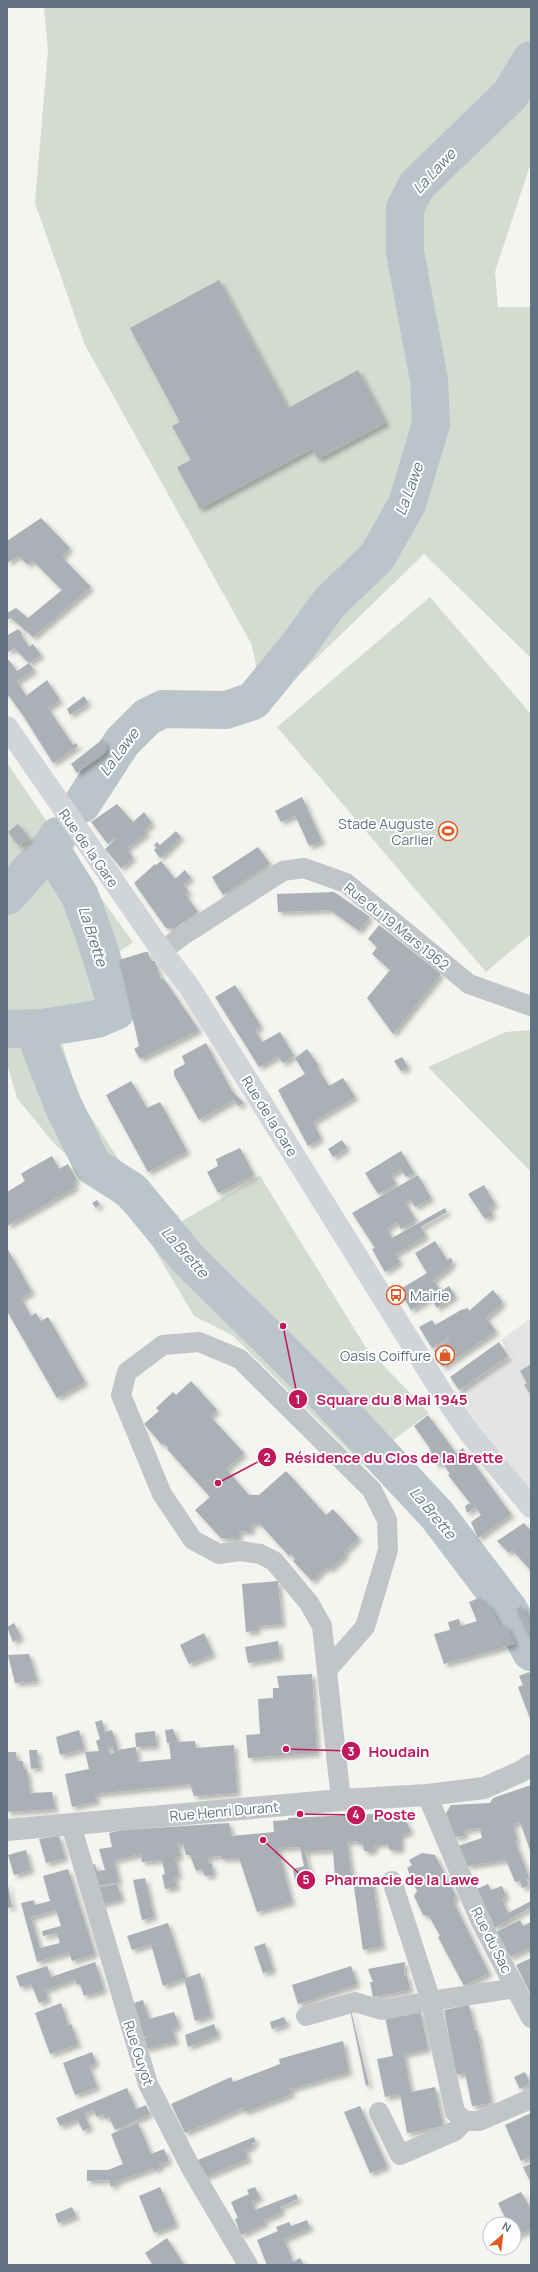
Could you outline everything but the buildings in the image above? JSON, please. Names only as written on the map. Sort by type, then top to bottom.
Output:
[{"type":"main road","name":"Rue de la Gare","points":[[7,727],[162,951],[190,988],[444,1396],[471,1435],[531,1507]]},
{"type":"street","name":"Rue du 19 Mars 1962","points":[[162,951],[185,934],[283,871],[304,868],[346,883],[469,984],[531,1006]]},
{"type":"street","points":[[328,1669],[365,1627],[388,1550],[387,1520],[372,1490],[240,1359],[199,1342],[163,1345],[127,1372],[122,1395],[162,1494],[193,1540],[218,1554],[240,1551],[260,1554],[274,1561],[309,1603],[322,1626],[328,1669],[341,1800]]},
{"type":"street","name":"Rue Henri Durant","points":[[7,1830],[341,1800],[427,1795],[484,1788],[520,1772],[531,1765]]},
{"type":"street","name":"Rue du Sac","points":[[427,1795],[481,1922],[531,2018]]},
{"type":"street","name":"Rue Guyot","points":[[71,1825],[148,2084],[192,2170],[248,2265]]},
{"type":"street","points":[[392,1881],[431,2001],[454,2112],[465,2121],[479,2122],[531,2099]]},
{"type":"street","points":[[306,2016],[355,2002],[382,2010],[516,1988]]},
{"type":"street","points":[[379,2112],[400,2155],[455,2131],[465,2121]]},
{"type":"shaded area","points":[[44,7],[531,7],[531,162],[495,272],[498,307],[531,307],[531,658],[424,554],[264,709],[252,645],[85,345],[35,203],[48,50]]},
{"type":"shaded area","name":"Stade Auguste Carlier","points":[[430,597],[531,714],[531,934],[486,972],[277,727]]},
{"type":"shaded area","points":[[7,763],[67,851],[133,942],[109,959],[124,1018],[59,1033],[79,1099],[127,1172],[180,1217],[143,1230],[52,1141],[17,1098],[7,1064]]},
{"type":"shaded area","points":[[531,1030],[531,1172],[428,1067],[506,1032]]},
{"type":"shaded area","points":[[260,1176],[365,1346],[429,1413],[362,1464],[232,1335],[194,1316],[149,1240]]},
{"type":"shaded area","points":[[531,1318],[531,1494],[499,1457],[457,1394],[513,1357],[501,1340]]},
{"type":"waterway","name":"La Lawe","points":[[82,804],[122,742],[147,717],[163,709],[226,710],[253,701],[298,646],[330,602],[377,557],[407,504],[431,424],[429,380],[405,252],[405,208],[417,185],[510,95],[531,60]]},
{"type":"waterway","name":"La Lawe","points":[[7,896],[50,848],[58,836]]},
{"type":"waterway","name":"La Brette","points":[[50,848],[80,896],[113,994],[116,1011],[97,1019],[42,1028],[40,1046],[63,1105],[93,1166],[132,1191],[189,1260],[317,1386],[437,1515],[509,1610],[531,1652]]},
{"type":"waterway","points":[[7,1029],[42,1028]]},
{"type":"place","name":"Stade Auguste Carlier","points":[[448,831]]},
{"type":"place","name":"Mairie","points":[[396,1295]]},
{"type":"place","name":"Square du 8 Mai 1945","points":[[283,1326]]},
{"type":"place","name":"Oasis Coiffure","points":[[445,1355]]},
{"type":"place","name":"Résidence du Clos de la Brette","points":[[218,1483]]},
{"type":"place","name":"Houdain","points":[[286,1749]]},
{"type":"place","name":"Poste","points":[[300,1814]]},
{"type":"place","name":"Pharmacie de la Lawe","points":[[263,1840]]}]
